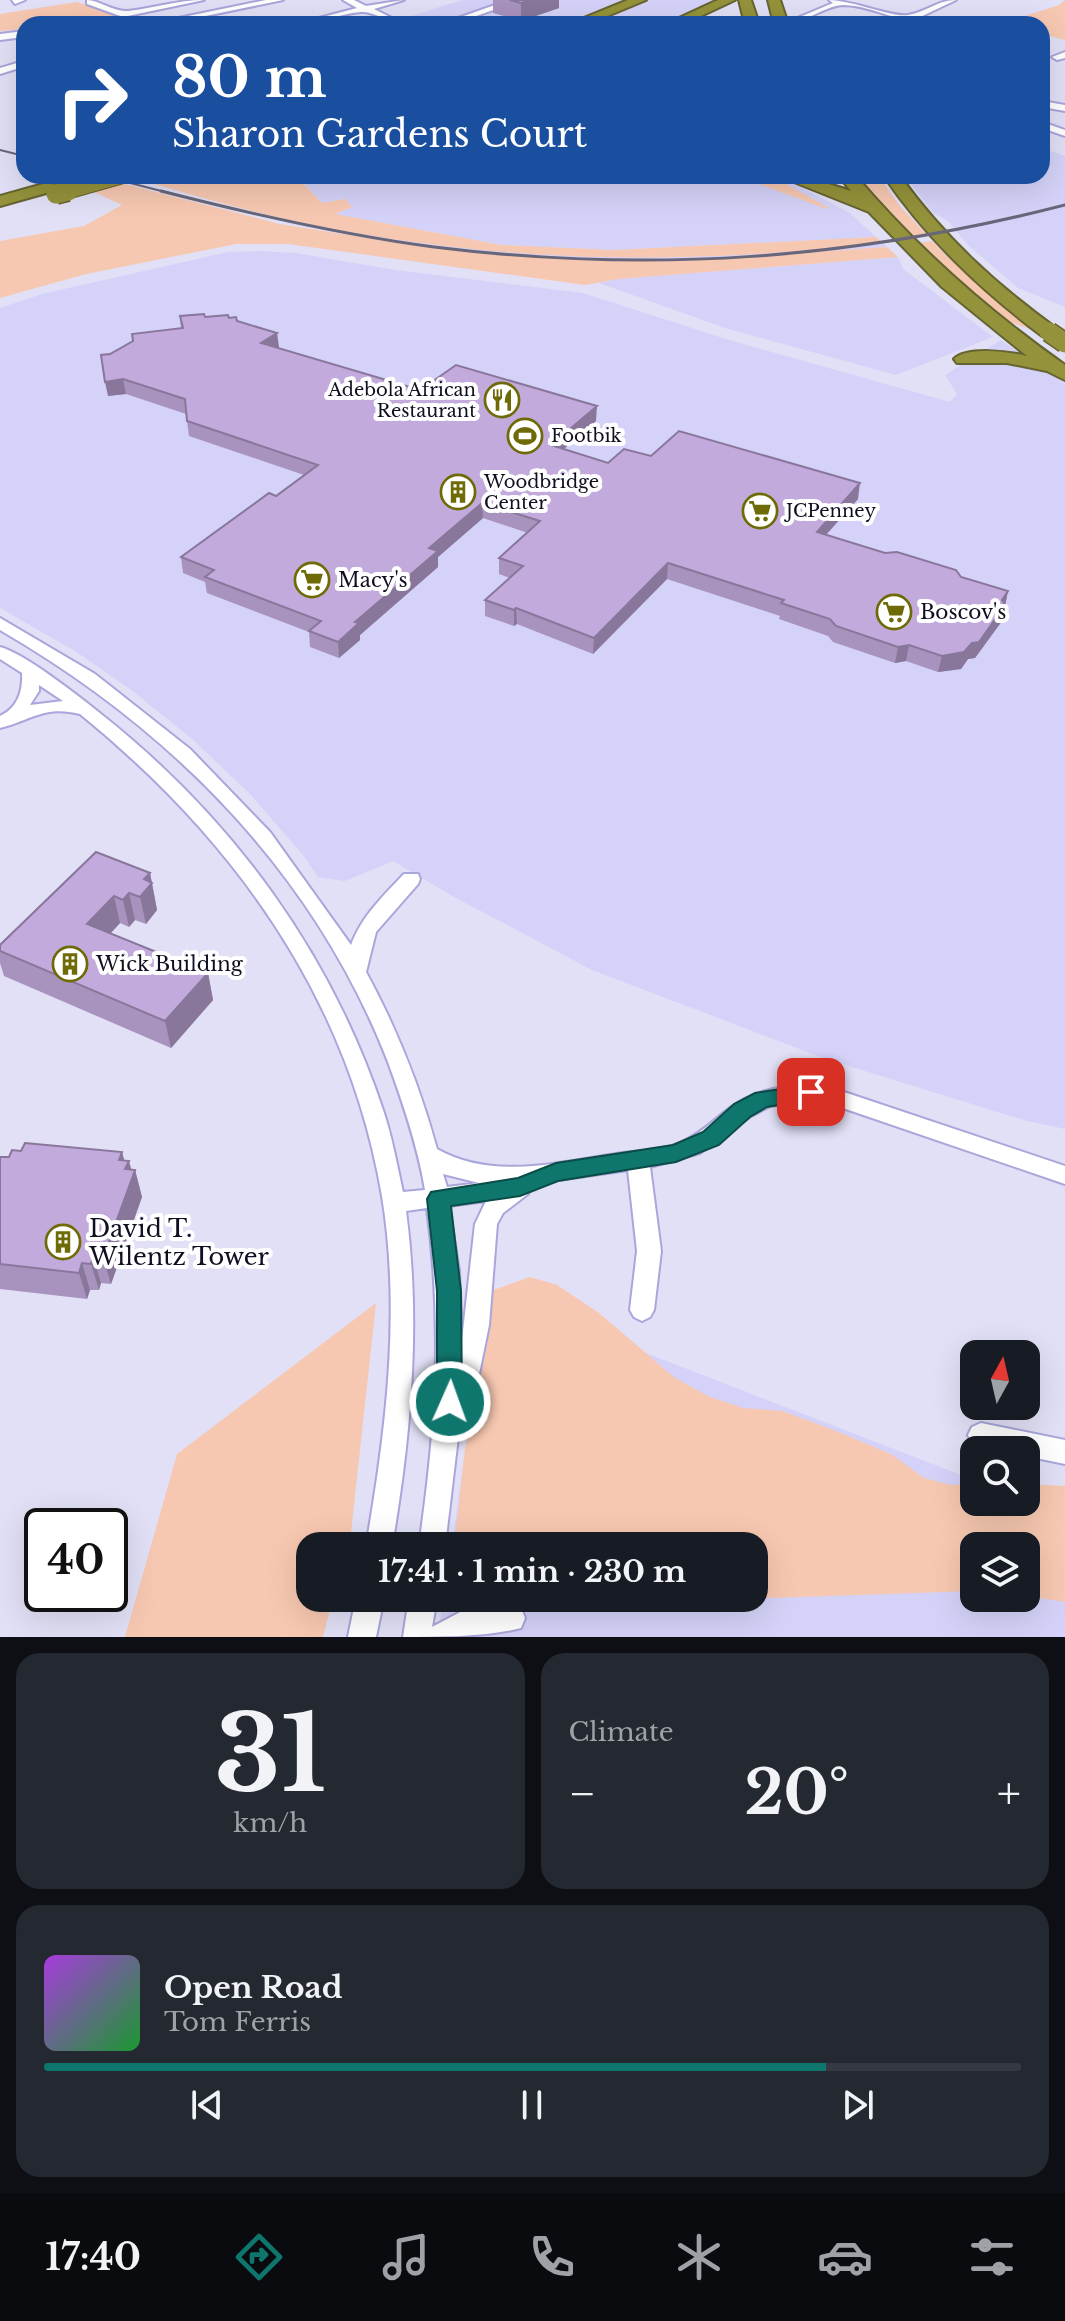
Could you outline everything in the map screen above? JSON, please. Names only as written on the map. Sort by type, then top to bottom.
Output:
[{"type":"highway","points":[[603,0],[628,0]]},
{"type":"highway","points":[[601,15],[609,6],[603,0]]},
{"type":"highway","points":[[601,15],[640,0]]},
{"type":"highway","points":[[701,16],[729,0]]},
{"type":"highway","points":[[0,209],[70,184]]},
{"type":"highway","points":[[0,201],[85,184]]},
{"type":"highway","points":[[811,184],[855,199],[882,219]]},
{"type":"highway","points":[[854,184],[882,219],[991,328],[994,336],[988,346],[964,359],[992,356],[1023,360],[1043,367],[1065,382]]},
{"type":"highway","points":[[892,184],[905,195]]},
{"type":"highway","points":[[897,184],[947,248],[978,279],[1061,334]]},
{"type":"highway","points":[[968,302],[1022,330],[1061,334]]},
{"type":"highway","points":[[968,302],[1065,374]]},
{"type":"street","points":[[15,1],[21,0]]},
{"type":"street","points":[[93,0],[90,1],[123,14],[202,1],[218,12]]},
{"type":"street","points":[[196,16],[279,0]]},
{"type":"street","points":[[347,0],[383,16]]},
{"type":"street","points":[[340,16],[400,0]]},
{"type":"street","points":[[469,16],[517,0]]},
{"type":"street","points":[[914,16],[952,0]]},
{"type":"street","points":[[806,16],[840,1],[896,16]]},
{"type":"street","points":[[241,16],[258,13]]},
{"type":"street","points":[[0,623],[120,699],[213,781],[252,822],[299,881],[358,971],[402,1064],[430,1156],[439,1199],[446,1255],[451,1354],[449,1419],[436,1532]]},
{"type":"street","points":[[0,652],[89,713],[152,767],[203,818],[244,867],[296,941],[353,1053],[376,1122],[394,1203],[402,1306],[396,1439],[381,1532]]},
{"type":"street","points":[[8,719],[31,691],[30,671]]},
{"type":"street","points":[[8,719],[35,708],[59,705],[89,713]]},
{"type":"street","points":[[358,971],[358,950],[366,930],[411,879]]},
{"type":"street","points":[[430,1156],[447,1167],[473,1173],[556,1172],[638,1160],[676,1153],[711,1138],[742,1111],[763,1099],[811,1092],[838,1098],[1065,1175]]},
{"type":"street","points":[[638,1160],[649,1251],[642,1310]]},
{"type":"street","points":[[394,1203],[520,1187],[556,1172]]},
{"type":"street","points":[[441,1491],[475,1339],[486,1224],[495,1206],[520,1187]]},
{"type":"street","points":[[981,1435],[1065,1452]]},
{"type":"street","points":[[362,1637],[367,1612]]},
{"type":"street","points":[[417,1637],[421,1612]]},
{"type":"street","points":[[442,1637],[468,1622],[511,1618],[496,1612]]},
{"type":"shaded area","points":[[462,0],[716,0],[689,13],[693,16],[411,16]]},
{"type":"shaded area","points":[[1065,0],[1065,40],[1050,36],[1050,16],[1025,16],[1059,5]]},
{"type":"shaded area","points":[[77,2],[117,16],[16,16],[16,30],[0,31],[0,14]]},
{"type":"shaded area","points":[[1050,151],[1065,156],[1065,307],[1018,288],[967,244],[948,221],[933,213],[911,184],[1050,184]]},
{"type":"shaded area","points":[[125,184],[280,224],[431,248],[525,256],[680,261],[887,247],[898,257],[618,279],[585,285],[288,244],[236,244],[86,274],[0,298],[0,241],[84,226],[122,205],[92,191]]},
{"type":"shaded area","points":[[154,184],[304,184],[322,203],[345,199],[352,207],[335,214],[502,245],[613,250],[876,237],[882,242],[735,255],[587,257],[440,246],[367,235],[235,207]]},
{"type":"shaded area","points":[[305,184],[795,184],[850,213],[876,237],[613,250],[503,245],[333,214],[352,207],[344,199],[322,203]]},
{"type":"shaded area","points":[[759,184],[786,184],[827,209]]},
{"type":"shaded area","points":[[859,184],[885,184],[927,235],[907,238]]},
{"type":"shaded area","points":[[294,221],[401,240],[559,255],[718,256],[882,242],[887,247],[731,259],[576,259],[431,248],[285,223]]},
{"type":"shaded area","points":[[932,241],[1038,332],[1010,322],[912,244]]},
{"type":"shaded area","name":"Woodbridge Center","points":[[228,252],[296,253],[395,270],[583,293],[726,339],[950,402],[957,394],[945,375],[1001,340],[1065,384],[1065,1129],[1027,1121],[826,1059],[592,970],[393,861],[345,881],[318,877],[251,795],[191,738],[130,689],[75,651],[0,608],[0,308],[42,294]]},
{"type":"shaded area","points":[[898,257],[903,269],[993,337],[896,375],[728,329],[599,283],[618,279]]},
{"type":"shaded area","points":[[530,1277],[557,1285],[599,1313],[675,1378],[710,1397],[743,1408],[782,1411],[891,1454],[924,1478],[960,1485],[960,1516],[1040,1516],[1040,1485],[1065,1486],[1065,1602],[1040,1598],[1040,1532],[960,1532],[960,1591],[768,1598],[768,1532],[456,1532],[465,1449],[481,1371],[488,1292]]},
{"type":"shaded area","points":[[488,1292],[960,1475],[960,1516],[1040,1516],[1040,1507],[1065,1516],[1065,1637],[437,1637],[441,1612],[768,1612],[768,1532],[454,1532],[468,1429],[481,1371]]},
{"type":"shaded area","points":[[376,1303],[351,1532],[296,1532],[296,1612],[329,1612],[323,1637],[125,1637],[177,1454]]},
{"type":"building","points":[[204,314],[205,317],[236,317],[237,321],[277,333],[261,343],[410,387],[426,386],[456,365],[597,406],[551,445],[608,463],[624,449],[651,456],[679,431],[860,483],[817,532],[956,570],[961,577],[1008,591],[1002,600],[1005,605],[979,642],[972,643],[964,652],[942,656],[909,645],[898,647],[836,626],[830,619],[781,603],[784,600],[668,563],[594,638],[516,608],[514,610],[485,600],[523,566],[499,558],[540,521],[482,503],[429,548],[438,551],[355,622],[359,623],[338,642],[309,631],[321,621],[205,577],[214,570],[181,557],[269,493],[276,496],[318,465],[187,421],[185,399],[123,379],[105,382],[101,355],[110,354],[133,341],[132,334],[183,328],[180,316]]},
{"type":"building","points":[[96,852],[150,873],[144,879],[152,883],[140,897],[129,893],[123,900],[114,896],[87,924],[208,973],[165,1021],[0,951],[0,945]]},
{"type":"building","name":"David T. Wilentz Tower","points":[[25,1143],[122,1152],[119,1160],[129,1161],[125,1169],[135,1170],[103,1258],[93,1257],[91,1264],[82,1263],[79,1273],[0,1264],[0,1157],[9,1157],[12,1150],[21,1151]]},
{"type":"railway","points":[[0,150],[16,154]]},
{"type":"railway","points":[[134,184],[169,193]]},
{"type":"railway","points":[[161,191],[169,193]]},
{"type":"railway","points":[[169,193],[297,223],[400,242],[515,255],[594,259],[673,260],[830,249],[908,238],[1065,205]]},
{"type":"place","name":"Adebola African Restaurant","points":[[502,400]]},
{"type":"place","name":"Footbik","points":[[525,436]]},
{"type":"place","name":"Woodbridge Center","points":[[458,492]]},
{"type":"place","name":"JCPenney","points":[[760,511]]},
{"type":"place","name":"Macy's","points":[[312,580]]},
{"type":"place","name":"Boscov's","points":[[894,612]]},
{"type":"place","name":"Wick Building","points":[[70,964]]},
{"type":"place","name":"David T. Wilentz Tower","points":[[63,1242]]},
{"type":"route","points":[[450,1402],[449,1291],[439,1199],[520,1187],[556,1172],[676,1153],[711,1138],[742,1111],[763,1099],[811,1092]]}]
